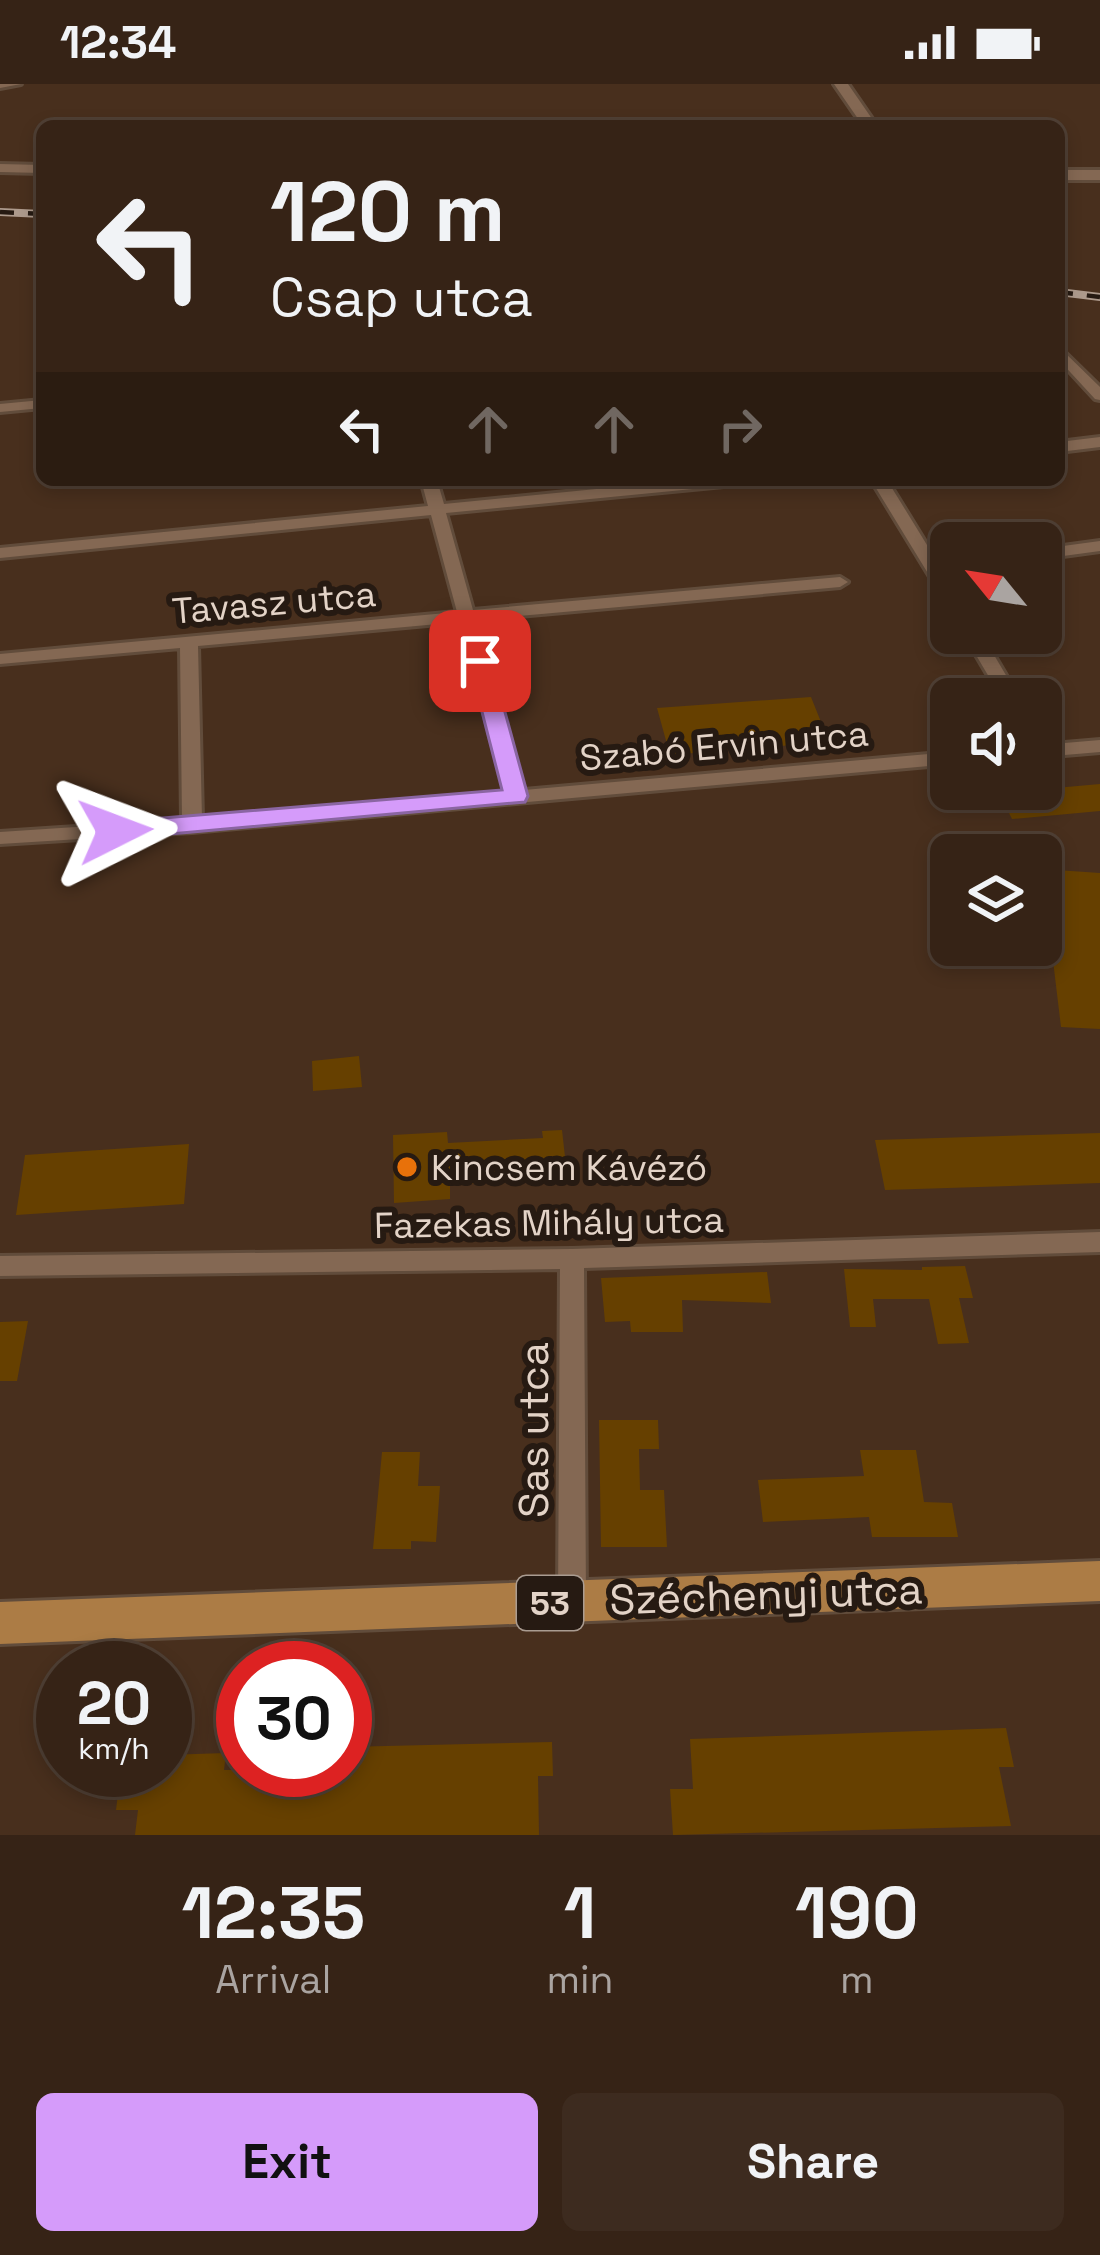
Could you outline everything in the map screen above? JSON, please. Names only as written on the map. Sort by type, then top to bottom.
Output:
[{"type":"main road","name":"Széchenyi utca","points":[[0,1623],[1100,1582]]},
{"type":"street","points":[[0,85],[15,84]]},
{"type":"street","points":[[841,84],[866,120]]},
{"type":"street","points":[[0,168],[36,169]]},
{"type":"street","points":[[1065,176],[1100,175]]},
{"type":"street","points":[[1065,357],[1099,393]]},
{"type":"street","points":[[0,408],[36,405]]},
{"type":"street","points":[[1065,445],[1100,442]]},
{"type":"street","points":[[430,486],[516,796]]},
{"type":"street","points":[[0,553],[670,486]]},
{"type":"street","points":[[883,486],[930,550]]},
{"type":"street","points":[[1062,551],[1100,546]]},
{"type":"street","name":"Tavasz utca","points":[[0,659],[840,582]]},
{"type":"street","points":[[189,643],[192,826]]},
{"type":"street","points":[[1062,749],[1100,746]]},
{"type":"street","name":"Szabó Ervin utca","points":[[0,838],[192,826],[930,760]]},
{"type":"street","name":"Fazekas Mihály utca","points":[[0,1266],[572,1259],[1100,1242]]},
{"type":"street","name":"Sas utca","points":[[572,1259],[572,1602]]},
{"type":"building","points":[[811,697],[829,742],[670,755],[657,708]]},
{"type":"building","points":[[1100,784],[1100,811],[1012,819],[1008,810],[1062,810],[1062,787]]},
{"type":"building","points":[[1062,870],[1100,873],[1100,1029],[1061,1027],[1054,966],[1062,966]]},
{"type":"building","points":[[359,1056],[362,1087],[313,1091],[312,1061]]},
{"type":"building","points":[[562,1130],[566,1166],[521,1168],[522,1180],[450,1185],[450,1199],[394,1203],[393,1135],[447,1132],[448,1143],[543,1138],[542,1131]]},
{"type":"building","points":[[1100,1133],[1100,1183],[885,1190],[875,1140]]},
{"type":"building","points":[[189,1144],[184,1204],[16,1215],[25,1155]]},
{"type":"building","points":[[965,1266],[973,1298],[959,1298],[969,1343],[938,1344],[929,1299],[873,1299],[876,1327],[850,1327],[844,1269]]},
{"type":"building","points":[[767,1272],[771,1303],[682,1300],[683,1332],[631,1332],[630,1321],[605,1322],[601,1278]]},
{"type":"building","points":[[28,1321],[17,1381],[0,1381],[0,1322]]},
{"type":"building","points":[[599,1420],[658,1420],[659,1449],[639,1449],[640,1490],[664,1490],[667,1547],[601,1547]]},
{"type":"building","points":[[860,1450],[916,1450],[924,1502],[952,1503],[958,1537],[872,1537],[869,1517],[763,1522],[758,1480],[864,1476]]},
{"type":"building","points":[[382,1452],[420,1452],[418,1486],[440,1486],[436,1542],[411,1541],[411,1549],[373,1549]]},
{"type":"building","points":[[1006,1728],[1014,1767],[999,1767],[1011,1826],[673,1835],[670,1789],[693,1789],[690,1739]]},
{"type":"building","points":[[552,1742],[553,1776],[538,1776],[539,1835],[135,1835],[138,1810],[116,1810],[118,1797],[192,1797],[192,1754],[216,1753],[216,1797],[372,1797],[372,1746]]},
{"type":"railway","points":[[0,212],[36,214]]},
{"type":"railway","points":[[1065,293],[1100,297]]},
{"type":"place","name":"Kincsem Kávézó","points":[[407,1167]]},
{"type":"route","points":[[115,831],[516,796],[480,661]]}]
